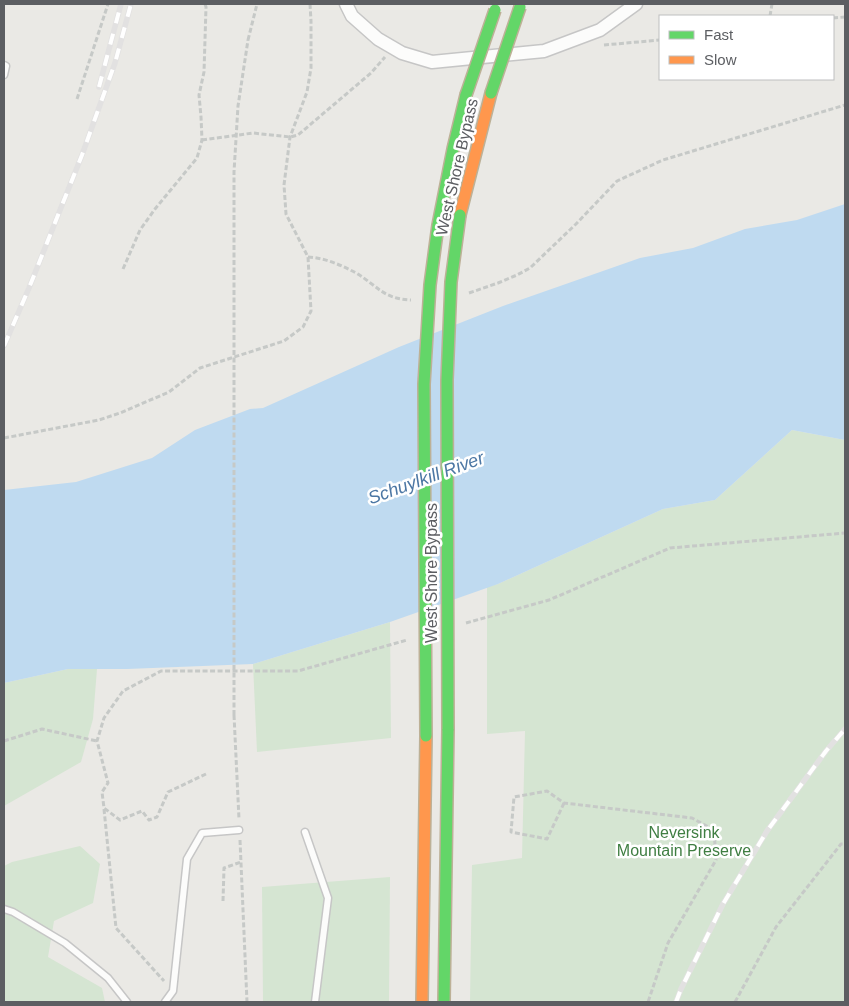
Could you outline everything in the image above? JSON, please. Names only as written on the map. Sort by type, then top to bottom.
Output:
[{"type":"highway","name":"West Shore Bypass","points":[[444,1002],[448,729],[447,380],[451,282],[460,216],[491,93],[521,5]]},
{"type":"highway","name":"West Shore Bypass","points":[[422,1002],[426,736],[424,384],[430,285],[438,225],[453,149],[466,95],[496,7]]},
{"type":"street","points":[[346,4],[352,16],[378,39],[402,53],[432,62],[544,51],[600,30],[636,4]]},
{"type":"lane","points":[[4,65],[6,66],[4,75]]},
{"type":"lane","points":[[165,1002],[173,991],[187,859],[202,833],[239,830]]},
{"type":"lane","points":[[305,832],[328,898],[315,1002]]},
{"type":"lane","points":[[4,909],[13,912],[65,942],[108,978],[127,1002]]},
{"type":"path","points":[[77,99],[108,4]]},
{"type":"path","points":[[247,1002],[234,715],[234,172],[238,106],[248,40],[257,4]]},
{"type":"path","points":[[4,438],[99,420],[120,413],[169,392],[200,368],[284,341],[303,327],[311,311],[308,257],[286,214],[284,185],[290,137],[307,92],[311,68],[310,4]]},
{"type":"path","points":[[123,269],[140,230],[197,158],[202,140],[199,94],[204,72],[204,5]]},
{"type":"path","points":[[593,32],[600,45],[659,40]]},
{"type":"path","points":[[202,140],[253,133],[290,137],[298,135],[372,73],[392,47]]},
{"type":"path","points":[[466,294],[498,283],[530,268],[617,182],[663,160],[845,105]]},
{"type":"path","points":[[308,257],[319,258],[354,272],[392,298],[416,300]]},
{"type":"path","points":[[465,623],[549,600],[670,548],[845,533]]},
{"type":"path","points":[[173,991],[116,928],[102,792],[108,783],[97,741],[104,718],[123,690],[161,672],[298,671],[410,639]]},
{"type":"path","points":[[4,741],[42,729],[97,741]]},
{"type":"path","points":[[104,808],[120,820],[142,811],[149,820],[157,817],[168,792],[206,774]]},
{"type":"path","points":[[564,803],[547,839],[511,832],[514,798],[547,791],[564,803],[692,818],[714,830],[716,860],[668,943],[648,1002]]},
{"type":"path","points":[[735,1002],[776,927],[840,844],[845,844]]},
{"type":"path","points":[[223,901],[224,868],[241,862]]},
{"type":"green space","name":"Neversink Mountain Preserve","points":[[792,430],[845,440],[845,1002],[470,1002],[472,865],[522,858],[525,731],[487,734],[487,587],[498,584],[663,509],[715,500]]},
{"type":"green space","points":[[390,622],[391,738],[257,752],[253,664]]},
{"type":"green space","points":[[68,669],[97,669],[93,719],[81,762],[4,806],[4,683]]},
{"type":"green space","points":[[80,846],[100,864],[93,903],[54,921],[48,957],[102,988],[105,1002],[4,1002],[4,866],[12,862]]},
{"type":"green space","points":[[390,877],[389,1002],[263,1002],[262,887]]},
{"type":"water","name":"Schuylkill River","points":[[845,204],[845,440],[792,430],[715,500],[663,509],[498,584],[390,622],[253,664],[127,669],[68,669],[4,683],[4,490],[76,482],[152,458],[195,430],[250,409],[263,408],[399,347],[503,306],[640,258],[693,248],[745,229],[797,220]]},
{"type":"railway","points":[[99,87],[121,4]]},
{"type":"railway","points":[[4,346],[82,155],[115,63],[131,4]]},
{"type":"railway","points":[[676,1002],[723,904],[767,831],[826,751],[845,729]]},
{"type":"traffic: fast","points":[[491,93],[520,7]]},
{"type":"traffic: fast","points":[[466,95],[495,10]]},
{"type":"traffic: fast","points":[[438,225],[466,95]]},
{"type":"traffic: fast","points":[[448,729],[447,380],[451,282],[460,215]]},
{"type":"traffic: fast","points":[[426,736],[424,384],[430,285],[438,225]]},
{"type":"traffic: fast","points":[[444,1002],[448,729]]},
{"type":"traffic: slow","points":[[460,215],[491,93]]},
{"type":"traffic: slow","points":[[422,1002],[426,736]]}]
